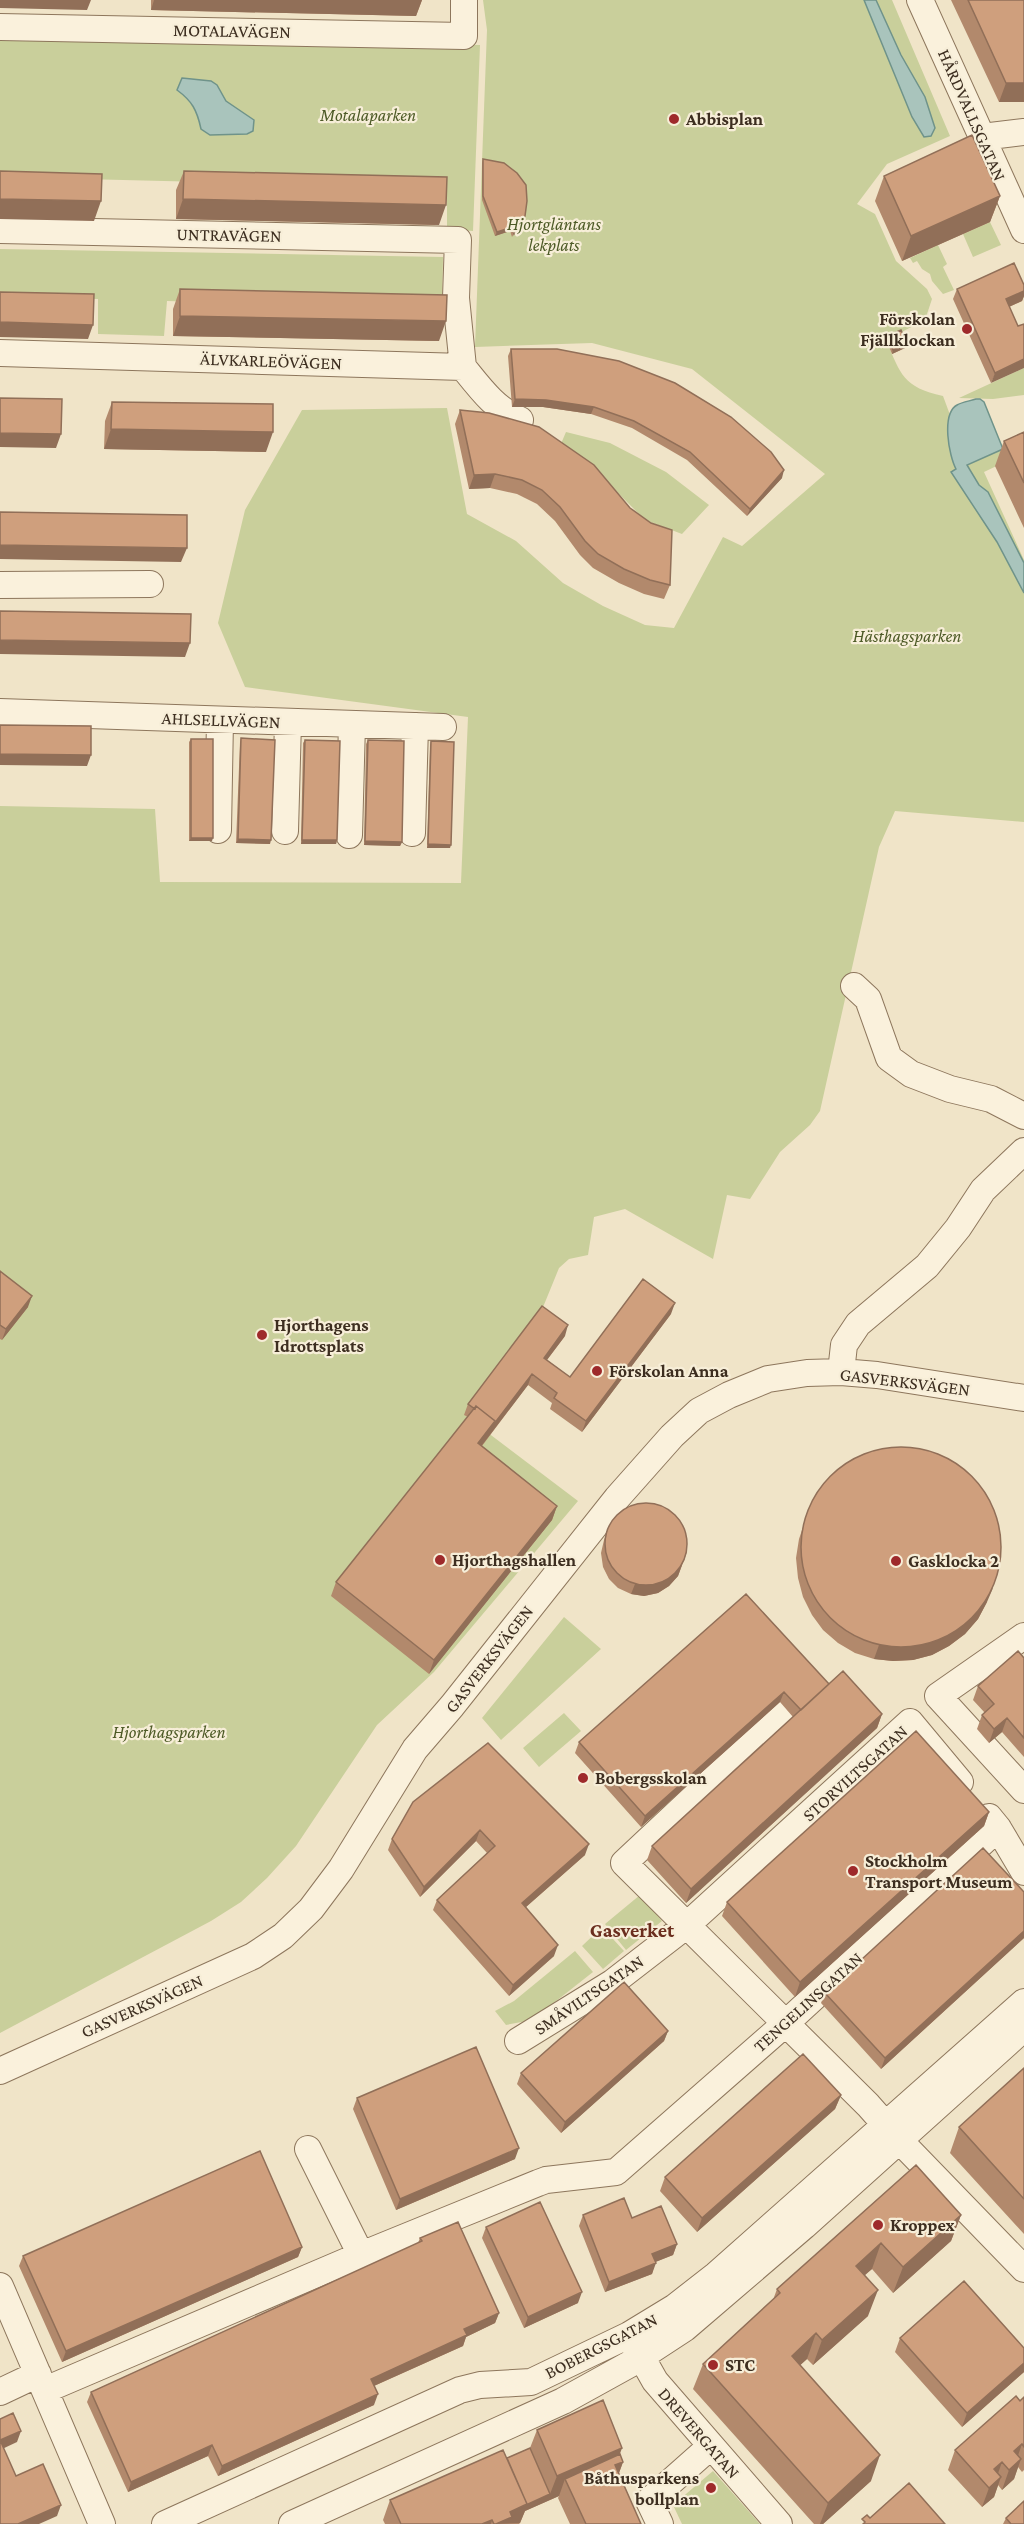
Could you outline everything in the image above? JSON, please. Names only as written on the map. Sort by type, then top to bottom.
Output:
[{"type":"street","name":"MOTALAVÄGEN","points":[[0,27],[464,36],[464,0]]},
{"type":"street","name":"HÅRDVALLSGATAN","points":[[920,0],[1024,230]]},
{"type":"street","points":[[982,138],[1024,132]]},
{"type":"street","name":"UNTRAVÄGEN","points":[[0,230],[458,240],[456,298],[463,367]]},
{"type":"street","name":"ÄLVKARLEÖVÄGEN","points":[[0,353],[463,367]]},
{"type":"street","points":[[463,367],[504,413],[520,420]]},
{"type":"street","points":[[0,585],[150,584]]},
{"type":"street","name":"AHLSELLVÄGEN","points":[[0,712],[443,727]]},
{"type":"street","points":[[219,831],[220,720]]},
{"type":"street","points":[[285,831],[288,722]]},
{"type":"street","points":[[349,835],[352,724]]},
{"type":"street","points":[[412,833],[415,726]]},
{"type":"street","points":[[855,986],[868,999],[889,1058],[911,1074],[950,1089],[991,1099],[1024,1116]]},
{"type":"street","points":[[841,1372],[844,1345],[858,1324],[927,1266],[958,1228],[983,1190],[1024,1151]]},
{"type":"street","name":"GASVERKSVÄGEN","points":[[0,2071],[253,1956],[283,1936],[311,1909],[341,1869],[415,1749],[453,1706],[610,1507],[672,1436],[699,1411],[729,1395],[768,1379],[807,1372],[841,1372],[910,1380],[1024,1398]]},
{"type":"street","points":[[1024,1636],[938,1696],[1024,1790]]},
{"type":"street","points":[[785,1712],[624,1863],[786,2023],[1024,2269]]},
{"type":"street","name":"STORVILTSGATAN","points":[[687,1925],[910,1722],[998,1828],[1024,1872]]},
{"type":"street","name":"TENGELINSGATAN","points":[[361,2255],[546,2180],[616,2172],[786,2023],[998,1828]]},
{"type":"street","name":"SMÅVILTSGATAN","points":[[518,2041],[612,1983],[687,1925]]},
{"type":"street","name":"BOBERGSGATAN","points":[[165,2524],[460,2390],[480,2385],[531,2382],[685,2328],[804,2226],[1024,2002]]},
{"type":"street","name":"BOBERGSGATAN","points":[[893,2133],[1024,2028]]},
{"type":"street","points":[[0,2392],[41,2382],[361,2255],[308,2149]]},
{"type":"street","points":[[0,2286],[102,2524]]},
{"type":"street","name":"BOBERGSGATAN","points":[[292,2524],[335,2516],[563,2401],[635,2346]]},
{"type":"street","name":"DREVERGATAN","points":[[635,2346],[655,2381],[779,2524]]},
{"type":"street","points":[[660,2524],[649,2502],[711,2446]]},
{"type":"green space","points":[[483,0],[892,0],[950,136],[887,164],[857,204],[875,214],[896,261],[927,289],[932,299],[925,320],[886,340],[900,371],[911,384],[943,396],[959,439],[978,459],[1024,439],[1024,453],[984,472],[1024,560],[1024,822],[895,811],[879,847],[820,1111],[810,1125],[780,1152],[750,1199],[727,1195],[713,1259],[625,1209],[594,1217],[588,1255],[569,1259],[559,1268],[539,1317],[471,1420],[578,1501],[434,1672],[377,1725],[296,1846],[241,1902],[211,1921],[0,2033],[0,806],[155,809],[160,882],[461,883],[468,717],[245,687],[218,623],[245,510],[302,410],[447,408],[467,514],[516,541],[563,583],[603,606],[645,625],[674,628],[723,537],[742,546],[825,474],[692,369],[592,343],[475,347],[487,30]]},
{"type":"green space","name":"Motalaparken","points":[[0,38],[480,45],[473,231],[447,229],[447,188],[0,177]]},
{"type":"green space","points":[[990,222],[1001,245],[973,257],[963,234]]},
{"type":"green space","points":[[938,245],[947,264],[943,267],[954,290],[943,294],[932,281],[930,274],[922,269],[917,261],[913,263],[910,258]]},
{"type":"green space","points":[[0,249],[443,257],[442,309],[167,301],[164,336],[98,334],[98,299],[0,297]]},
{"type":"green space","points":[[1024,368],[1024,395],[993,399],[959,398]]},
{"type":"green space","points":[[566,432],[610,443],[666,472],[709,505],[682,534],[645,520],[591,466],[560,446]]},
{"type":"green space","points":[[564,1617],[601,1649],[501,1740],[482,1718]]},
{"type":"green space","points":[[564,1713],[581,1731],[539,1767],[523,1748]]},
{"type":"green space","points":[[640,1895],[662,1921],[626,1950],[605,1924]]},
{"type":"green space","points":[[602,1927],[624,1951],[603,1969],[582,1946]]},
{"type":"green space","points":[[575,1951],[593,1972],[532,2020],[506,2025],[495,2011],[514,2001]]},
{"type":"green space","name":"Båthusparkens bollplan","points":[[713,2471],[760,2524],[682,2524],[673,2505]]},
{"type":"water","points":[[864,0],[876,0],[901,55],[925,97],[935,128],[931,136],[924,137],[912,117]]},
{"type":"water","points":[[182,78],[211,81],[217,85],[226,101],[254,120],[253,131],[247,134],[210,135],[201,129],[193,106],[177,90]]},
{"type":"water","points":[[976,399],[984,402],[1003,449],[967,465],[979,485],[988,492],[1024,563],[1024,593],[997,542],[951,472],[956,469],[949,445],[949,417],[957,405]]},
{"type":"building","points":[[968,0],[1024,0],[1024,83],[1006,83]]},
{"type":"building","points":[[972,135],[1000,196],[911,236],[884,176]]},
{"type":"building","points":[[483,159],[504,163],[517,173],[526,185],[525,216],[514,234],[512,227],[497,232],[483,196]]},
{"type":"building","points":[[0,171],[102,174],[101,201],[0,199]]},
{"type":"building","points":[[184,171],[447,177],[446,205],[183,199]]},
{"type":"building","points":[[1014,263],[1024,285],[1024,291],[1006,299],[1018,326],[1024,324],[1024,359],[995,373],[957,289]]},
{"type":"building","points":[[180,289],[447,295],[446,321],[180,316]]},
{"type":"building","points":[[0,292],[94,294],[93,325],[0,322]]},
{"type":"building","points":[[901,330],[907,344],[893,350],[887,336]]},
{"type":"building","points":[[511,349],[557,349],[619,361],[675,383],[731,417],[771,452],[784,470],[750,509],[690,452],[634,421],[594,407],[546,400],[515,399]]},
{"type":"building","points":[[0,398],[62,399],[61,434],[0,433]]},
{"type":"building","points":[[112,402],[273,404],[273,432],[111,429]]},
{"type":"building","points":[[460,410],[489,413],[539,427],[594,465],[630,508],[651,523],[672,530],[670,585],[650,580],[624,569],[598,554],[585,541],[560,507],[542,490],[522,480],[495,474],[474,475]]},
{"type":"building","points":[[1024,432],[1024,483],[1004,441]]},
{"type":"building","points":[[0,512],[187,515],[187,548],[0,545]]},
{"type":"building","points":[[0,611],[191,614],[190,643],[0,640]]},
{"type":"building","points":[[0,725],[91,726],[91,755],[0,754]]},
{"type":"building","points":[[241,738],[275,740],[271,840],[238,839]]},
{"type":"building","points":[[191,739],[213,739],[213,838],[191,838]]},
{"type":"building","points":[[305,740],[340,741],[337,840],[302,840]]},
{"type":"building","points":[[368,740],[404,741],[402,842],[365,841]]},
{"type":"building","points":[[431,741],[454,742],[451,845],[428,844]]},
{"type":"building","points":[[0,1271],[32,1296],[6,1329],[0,1325]]},
{"type":"building","points":[[643,1279],[675,1303],[586,1421],[554,1398],[557,1393],[532,1374],[494,1424],[495,1421],[476,1406],[475,1409],[468,1404],[542,1306],[568,1325],[544,1358],[570,1377]]},
{"type":"building","name":"Hjorthagshallen","points":[[476,1406],[495,1421],[478,1443],[557,1506],[434,1660],[336,1582]]},
{"type":"building","name":"Gasklocka 2","points":[[901,1447],[920,1449],[948,1459],[978,1484],[993,1509],[999,1528],[1001,1547],[999,1566],[989,1594],[964,1624],[939,1639],[920,1645],[901,1647],[882,1645],[854,1635],[824,1610],[809,1585],[803,1566],[801,1547],[803,1528],[813,1500],[838,1470],[863,1455],[882,1449]]},
{"type":"building","points":[[646,1503],[662,1506],[675,1515],[684,1528],[687,1544],[684,1560],[675,1573],[662,1582],[646,1585],[630,1582],[617,1573],[608,1560],[605,1544],[608,1528],[617,1515],[630,1506]]},
{"type":"building","points":[[746,1594],[829,1684],[801,1710],[784,1692],[645,1816],[579,1742]]},
{"type":"building","points":[[1018,1651],[1024,1658],[1024,1738],[1007,1718],[994,1729],[982,1715],[994,1704],[978,1686]]},
{"type":"building","points":[[843,1671],[882,1714],[691,1889],[652,1846]]},
{"type":"building","name":"Stockholm Transport Museum","points":[[916,1731],[989,1812],[800,1982],[727,1902]]},
{"type":"building","points":[[488,1743],[589,1844],[522,1903],[558,1945],[513,1985],[437,1900],[495,1846],[480,1830],[424,1887],[392,1839],[413,1802]]},
{"type":"building","points":[[983,1848],[1024,1892],[1024,1931],[885,2058],[825,1993]]},
{"type":"building","points":[[624,1982],[668,2031],[565,2122],[521,2073]]},
{"type":"building","points":[[476,2047],[519,2148],[400,2199],[357,2098]]},
{"type":"building","points":[[803,2054],[841,2095],[702,2218],[665,2177]]},
{"type":"building","points":[[1024,2068],[1024,2199],[959,2127]]},
{"type":"building","points":[[260,2151],[302,2247],[66,2351],[23,2256]]},
{"type":"building","points":[[916,2165],[961,2215],[903,2267],[881,2243],[856,2266],[878,2290],[822,2340],[816,2333],[792,2356],[880,2455],[828,2503],[703,2364],[780,2293],[777,2289]]},
{"type":"building","points":[[624,2198],[632,2218],[661,2206],[677,2244],[652,2254],[656,2263],[609,2282],[583,2215]]},
{"type":"building","points":[[540,2202],[582,2292],[528,2317],[486,2227]]},
{"type":"building","points":[[458,2222],[499,2313],[464,2329],[467,2335],[371,2379],[378,2394],[222,2466],[212,2445],[131,2482],[91,2392],[422,2241],[420,2238]]},
{"type":"building","points":[[964,2281],[1024,2348],[1024,2363],[967,2413],[900,2338]]},
{"type":"building","points":[[1016,2396],[1020,2401],[1024,2397],[1024,2447],[1022,2444],[1014,2451],[1021,2459],[1009,2470],[1002,2462],[994,2469],[1001,2477],[989,2488],[955,2450]]},
{"type":"building","points":[[603,2400],[622,2448],[557,2476],[537,2430]]},
{"type":"building","points":[[13,2413],[21,2431],[0,2440],[0,2419]]},
{"type":"building","points":[[0,2440],[16,2476],[43,2464],[61,2505],[18,2524],[0,2524]]},
{"type":"building","points":[[530,2448],[550,2494],[526,2505],[507,2458]]},
{"type":"building","points":[[503,2450],[527,2504],[510,2512],[512,2517],[496,2524],[492,2520],[482,2524],[401,2524],[390,2500]]},
{"type":"building","points":[[620,2454],[623,2462],[615,2465],[641,2524],[586,2524],[565,2479]]},
{"type":"building","points":[[909,2483],[945,2524],[863,2524],[865,2522],[862,2519],[867,2515],[870,2518]]},
{"type":"building","points":[[1024,2501],[1024,2524],[1011,2524],[1006,2518]]},
{"type":"place","name":"Abbisplan","points":[[674,119]]},
{"type":"place","name":"Förskolan Fjällklockan","points":[[967,329]]},
{"type":"place","name":"Hjorthagens Idrottsplats","points":[[262,1335]]},
{"type":"place","name":"Förskolan Anna","points":[[597,1371]]},
{"type":"place","name":"Hjorthagshallen","points":[[440,1560]]},
{"type":"place","name":"Gasklocka 2","points":[[896,1561]]},
{"type":"place","name":"Bobergsskolan","points":[[583,1778]]},
{"type":"place","name":"Stockholm Transport Museum","points":[[853,1871]]},
{"type":"place","name":"Kroppex","points":[[878,2225]]},
{"type":"place","name":"STC","points":[[713,2365]]},
{"type":"place","name":"Båthusparkens bollplan","points":[[711,2488]]},
{"type":"district","name":"Gasverket","points":[[632,1930]]},
{"type":"park label","name":"Hjortgläntans lekplats","points":[[554,234]]},
{"type":"park label","name":"Hästhagsparken","points":[[907,636]]},
{"type":"park label","name":"Hjorthagsparken","points":[[169,1732]]}]
